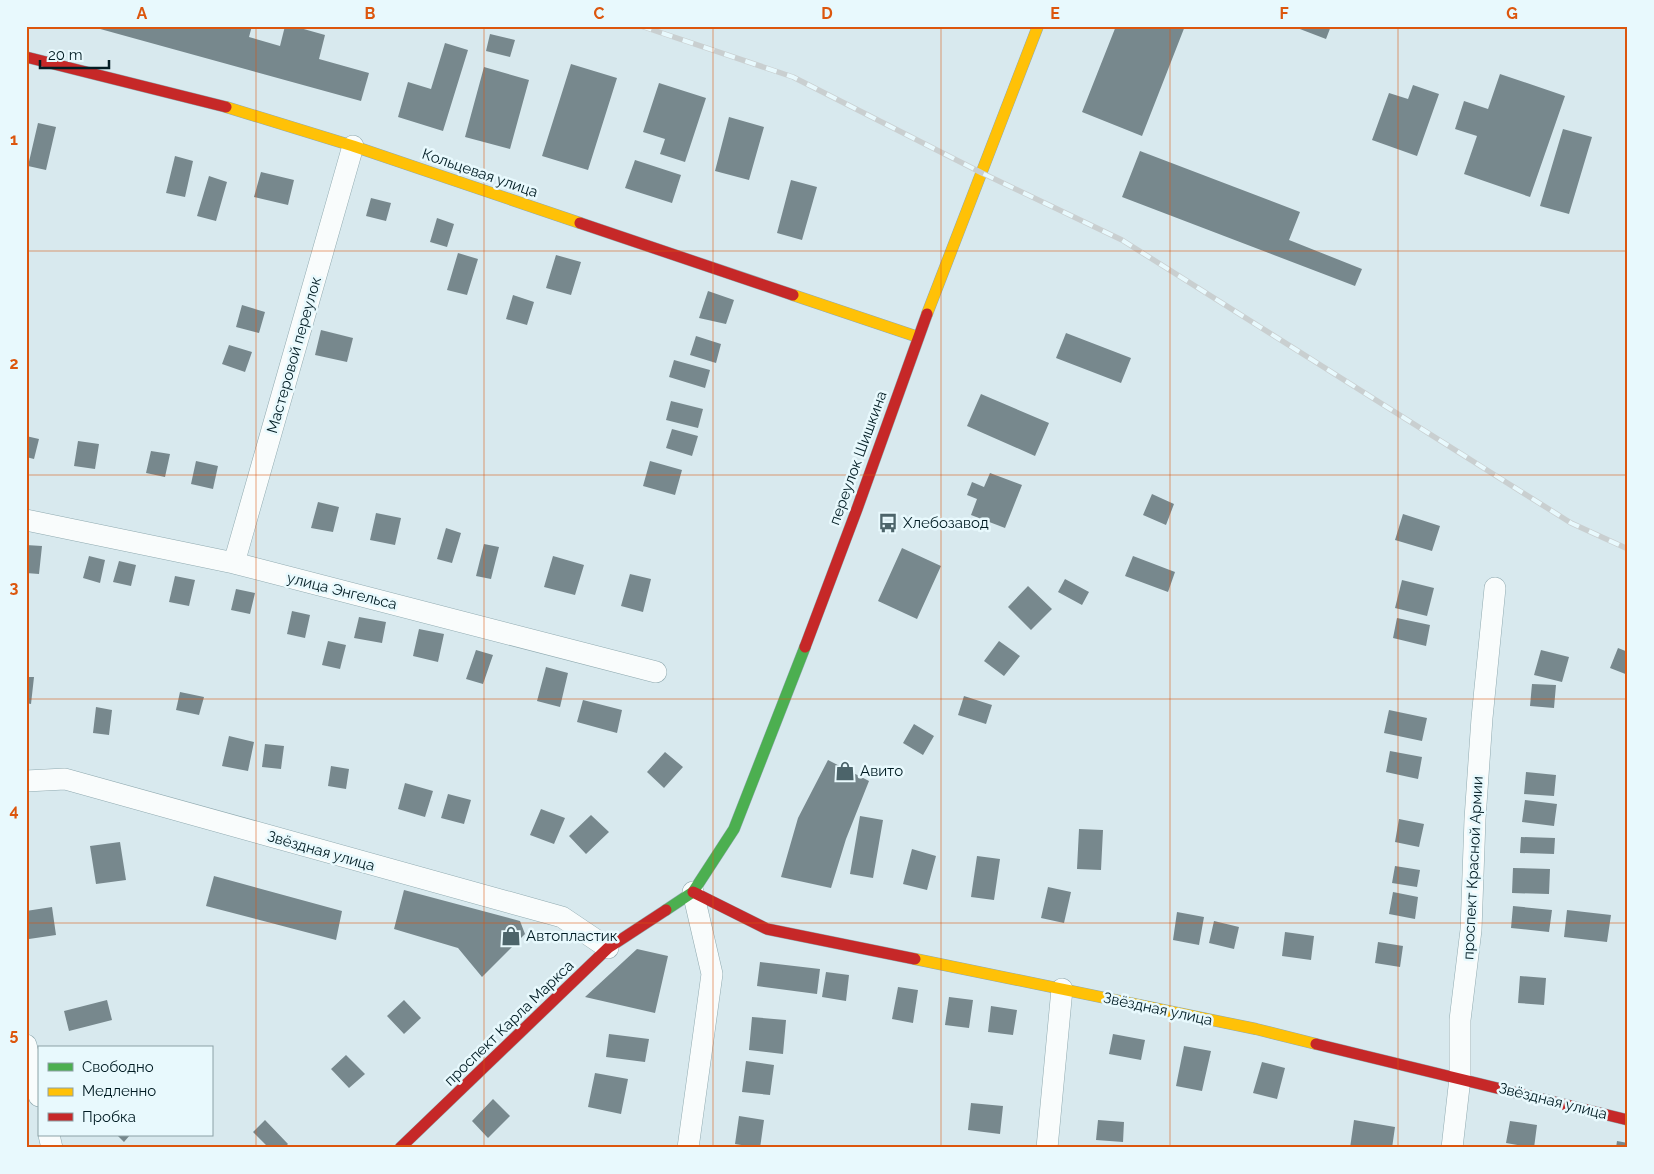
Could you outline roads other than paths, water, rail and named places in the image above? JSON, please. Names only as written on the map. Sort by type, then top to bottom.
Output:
[{"type":"main road","name":"переулок Шишкина","points":[[692,892],[734,829],[768,744],[853,518],[918,337],[1038,26]]},
{"type":"main road","name":"Кольцевая улица","points":[[26,58],[202,100],[354,146],[918,337]]},
{"type":"main road","name":"проспект Карла Маркса","points":[[400,1148],[608,948],[692,892]]},
{"type":"main road","name":"Звёздная улица","points":[[692,892],[767,929],[1256,1029],[1628,1120]]},
{"type":"street","name":"Мастеровой переулок","points":[[234,563],[354,146]]},
{"type":"street","name":"улица Энгельса","points":[[26,520],[234,563],[656,672]]},
{"type":"street","name":"проспект Красной Армии","points":[[1452,1148],[1460,1078],[1460,1020],[1471,930],[1475,819],[1482,718],[1495,588]]},
{"type":"street","name":"Звёздная улица","points":[[26,781],[65,779],[562,917],[608,948]]},
{"type":"street","points":[[688,1148],[712,974],[692,892]]},
{"type":"street","points":[[1047,1148],[1062,989]]},
{"type":"street","points":[[26,1045],[38,1092]]},
{"type":"street","points":[[48,1136],[52,1148]]},
{"type":"railway","points":[[641,26],[793,77],[982,173],[1122,240],[1571,523],[1628,549]]},
{"type":"place","name":"Хлебозавод","points":[[888,523]]},
{"type":"place","name":"Авито","points":[[845,771]]},
{"type":"place","name":"Автопластик","points":[[511,936]]}]
